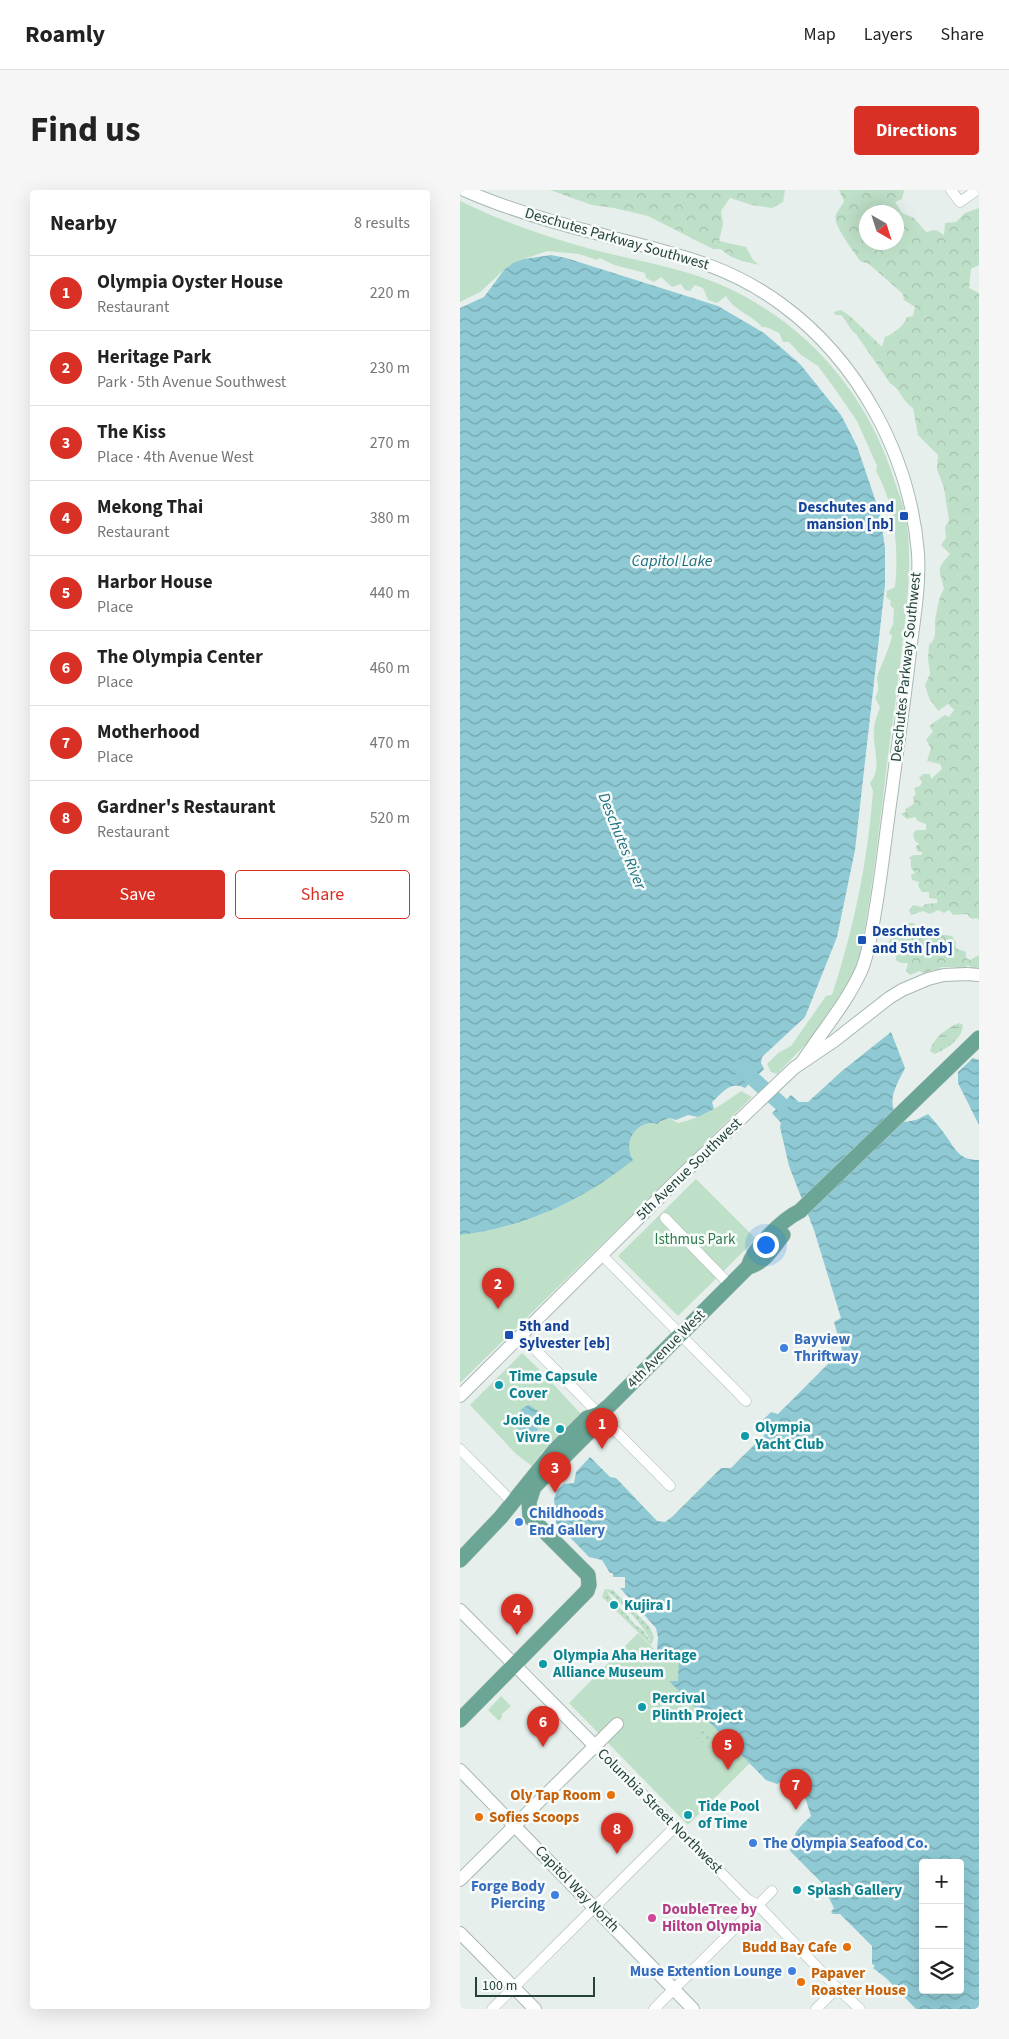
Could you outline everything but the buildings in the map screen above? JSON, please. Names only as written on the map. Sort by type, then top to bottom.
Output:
[{"type":"main road","name":"4th Avenue West","points":[[460,1560],[501,1517],[555,1450],[587,1418],[599,1414],[748,1267],[751,1258],[758,1249],[973,1048],[979,1038]]},
{"type":"main road","points":[[530,1517],[529,1497],[534,1487],[593,1428],[599,1414]]},
{"type":"main road","points":[[460,1720],[580,1600],[589,1585],[588,1575],[584,1570],[530,1517],[512,1512],[501,1517]]},
{"type":"street","name":"Deschutes Parkway Southwest","points":[[464,190],[534,217],[696,259],[728,272],[756,287],[788,309],[831,348],[850,372],[874,411],[896,459],[914,528],[918,553],[918,579],[905,696],[878,894],[871,936],[856,982],[844,1003],[802,1062]]},
{"type":"street","points":[[951,190],[960,202],[977,190]]},
{"type":"street","name":"5th Avenue Southwest","points":[[460,1396],[756,1103],[802,1062],[834,1041],[902,990],[944,975],[979,975]]},
{"type":"street","points":[[944,975],[979,984]]},
{"type":"street","points":[[665,1218],[730,1285]]},
{"type":"street","points":[[602,1255],[746,1401]]},
{"type":"street","points":[[521,1335],[670,1486]]},
{"type":"street","points":[[460,1449],[512,1502]]},
{"type":"street","name":"Columbia Street Northwest","points":[[460,1610],[747,1899],[758,1905],[837,1988],[860,2009]]},
{"type":"street","points":[[460,1880],[617,1724]]},
{"type":"street","name":"Capitol Way North","points":[[460,1770],[693,2009]]},
{"type":"street","points":[[492,2009],[676,1827]]},
{"type":"street","points":[[654,2009],[772,1892]]},
{"type":"street","points":[[460,1933],[535,2009]]},
{"type":"street","points":[[816,2009],[837,1988]]},
{"type":"green space","points":[[550,190],[785,190],[783,202],[772,208],[752,205],[730,198],[721,211],[723,224],[719,241],[746,247],[753,260],[759,265],[734,258],[721,249],[713,249],[648,216],[592,205]]},
{"type":"green space","points":[[839,190],[904,190],[902,199],[895,202],[897,205],[859,205],[859,250],[904,250],[904,214],[914,218],[926,232],[936,230],[944,235],[945,223],[956,222],[965,213],[979,208],[979,265],[971,269],[969,288],[979,293],[979,920],[977,918],[972,919],[967,914],[953,915],[949,910],[944,913],[938,910],[930,914],[923,911],[911,915],[909,910],[913,905],[922,907],[926,904],[937,903],[937,899],[929,898],[929,892],[922,892],[918,886],[919,882],[912,880],[911,875],[915,873],[911,868],[911,860],[909,858],[913,855],[922,855],[922,852],[917,851],[916,846],[919,844],[915,841],[913,834],[916,830],[926,830],[926,824],[918,821],[915,817],[907,819],[901,814],[906,812],[905,809],[914,804],[913,797],[916,794],[914,788],[920,786],[922,782],[919,778],[923,774],[930,774],[931,779],[942,769],[940,764],[927,761],[931,748],[926,740],[933,731],[929,726],[945,715],[949,717],[954,710],[948,704],[938,711],[929,698],[925,685],[930,674],[929,645],[934,638],[935,619],[944,589],[940,567],[950,554],[941,545],[946,538],[945,527],[949,520],[944,488],[937,469],[938,455],[918,435],[913,408],[890,383],[843,317],[835,315],[834,312],[841,310],[850,316],[882,347],[885,337],[898,329],[907,317],[913,316],[915,307],[904,300],[903,294],[869,264],[860,261],[837,225],[837,213],[844,201]]},
{"type":"green space","points":[[460,201],[507,221],[555,238],[694,275],[728,288],[757,304],[784,322],[809,343],[851,391],[868,419],[894,479],[906,518],[908,534],[906,616],[875,864],[861,957],[846,992],[836,1007],[825,1022],[777,1074],[771,1072],[767,1064],[778,1053],[791,1046],[826,996],[832,995],[847,945],[864,868],[873,791],[870,783],[876,770],[874,727],[880,707],[875,698],[878,691],[877,677],[892,636],[889,633],[893,624],[894,609],[890,605],[891,601],[886,597],[887,591],[895,587],[896,572],[894,528],[888,498],[876,471],[877,466],[857,421],[818,366],[801,355],[789,342],[783,342],[779,333],[762,327],[738,309],[726,296],[717,303],[708,300],[703,288],[695,285],[690,291],[685,290],[681,284],[672,287],[661,277],[654,282],[646,278],[645,273],[614,265],[600,258],[597,260],[579,254],[547,251],[524,259],[504,270],[480,292],[460,302]]},
{"type":"green space","points":[[908,923],[914,923],[918,933],[924,931],[925,936],[952,936],[956,943],[955,948],[966,952],[966,958],[970,960],[979,955],[979,974],[968,965],[962,971],[958,971],[955,967],[941,967],[937,973],[933,970],[924,973],[919,971],[910,975],[906,971],[908,963],[901,963],[896,960],[896,955],[900,951],[894,950],[889,946],[889,941],[893,936],[889,936],[889,932]]},
{"type":"green space","points":[[959,1023],[963,1025],[962,1030],[953,1043],[934,1054],[930,1051],[934,1042],[941,1034]]},
{"type":"green space","points":[[741,1091],[752,1097],[460,1383],[460,1235],[508,1226],[530,1219],[572,1200],[593,1188],[632,1160],[629,1143],[636,1129],[669,1118],[678,1123],[696,1118],[719,1106]]},
{"type":"green space","name":"Isthmus Park","points":[[696,1179],[756,1239],[678,1316],[618,1256]]},
{"type":"green space","points":[[522,1353],[581,1414],[543,1451],[532,1466],[516,1454],[470,1405]]},
{"type":"green space","points":[[605,1589],[613,1590],[649,1626],[654,1637],[651,1645],[602,1597]],"holes":[[[606,1590],[639,1622],[648,1636],[650,1642],[644,1631],[634,1624],[625,1612],[615,1604]]]},
{"type":"green space","points":[[638,1633],[658,1653],[673,1653],[679,1659],[679,1681],[670,1682],[750,1763],[688,1825],[569,1703]]},
{"type":"green space","points":[[501,1696],[511,1706],[502,1714],[499,1721],[488,1710]]},
{"type":"green space","points":[[704,1726],[727,1750],[712,1752],[703,1742],[696,1741],[700,1735],[700,1729]]},
{"type":"water","name":"Capitol Lake","points":[[551,255],[566,258],[718,306],[764,333],[800,364],[841,415],[857,446],[880,514],[885,548],[885,585],[855,850],[837,937],[805,1017],[762,1057],[761,1063],[764,1069],[745,1088],[735,1085],[727,1088],[712,1102],[714,1109],[698,1117],[688,1115],[676,1120],[669,1118],[658,1124],[650,1123],[638,1128],[633,1133],[629,1146],[633,1160],[594,1188],[573,1200],[530,1219],[508,1226],[460,1235],[460,308],[484,297],[504,270],[513,263],[524,259]]},
{"type":"water","points":[[891,1032],[905,1068],[893,1096],[892,1103],[898,1116],[904,1122],[916,1120],[928,1114],[962,1156],[972,1160],[979,1160],[979,2009],[916,2009],[886,1978],[873,1968],[875,1966],[872,1964],[872,1946],[840,1914],[833,1914],[831,1912],[834,1908],[826,1892],[826,1887],[790,1851],[791,1846],[794,1844],[796,1832],[811,1816],[805,1797],[785,1780],[777,1784],[766,1780],[669,1681],[678,1681],[679,1659],[674,1659],[673,1653],[659,1653],[657,1651],[658,1637],[656,1628],[620,1588],[625,1588],[625,1577],[613,1577],[613,1573],[610,1573],[602,1560],[589,1557],[556,1523],[554,1499],[557,1490],[564,1484],[574,1483],[576,1472],[590,1457],[610,1477],[616,1478],[657,1521],[665,1522],[721,1468],[731,1468],[766,1433],[762,1421],[771,1412],[778,1414],[842,1350],[834,1322],[841,1318],[814,1230],[789,1166],[780,1127],[781,1123],[772,1113],[791,1095],[799,1102],[808,1102],[842,1071]]},
{"type":"water","points":[[973,1058],[979,1060],[979,1125],[958,1083],[958,1072]]},
{"type":"water","points":[[529,1405],[538,1411],[541,1422],[536,1434],[529,1438],[520,1433],[517,1425],[517,1416],[521,1410]]},
{"type":"waterway","name":"Deschutes River","points":[[740,1067],[781,1104]]},
{"type":"place","name":"Deschutes and mansion [nb]","points":[[904,516]]},
{"type":"place","name":"Deschutes and 5th [nb]","points":[[862,940]]},
{"type":"place","name":"Heritage Park","points":[[498,1309]]},
{"type":"place","name":"5th and Sylvester [eb]","points":[[509,1335]]},
{"type":"place","name":"Bayview Thriftway","points":[[784,1348]]},
{"type":"place","name":"Time Capsule Cover","points":[[499,1385]]},
{"type":"place","name":"Joie de Vivre","points":[[560,1429]]},
{"type":"place","name":"Olympia Yacht Club","points":[[745,1436]]},
{"type":"place","name":"Olympia Oyster House","points":[[602,1449]]},
{"type":"place","name":"The Kiss","points":[[555,1493]]},
{"type":"place","name":"Childhoods End Gallery","points":[[519,1522]]},
{"type":"place","name":"Kujira I","points":[[614,1605]]},
{"type":"place","name":"Mekong Thai","points":[[517,1635]]},
{"type":"place","name":"Olympia Aha Heritage Alliance Museum","points":[[543,1664]]},
{"type":"place","name":"Percival Plinth Project","points":[[642,1707]]},
{"type":"place","name":"The Olympia Center","points":[[543,1747]]},
{"type":"place","name":"Harbor House","points":[[728,1770]]},
{"type":"place","name":"Oly Tap Room","points":[[611,1795]]},
{"type":"place","name":"Motherhood","points":[[796,1810]]},
{"type":"place","name":"Tide Pool of Time","points":[[688,1815]]},
{"type":"place","name":"Sofies Scoops","points":[[479,1817]]},
{"type":"place","name":"The Olympia Seafood Co.","points":[[753,1843]]},
{"type":"place","name":"Gardner's Restaurant","points":[[617,1854]]},
{"type":"place","name":"Splash Gallery","points":[[797,1890]]},
{"type":"place","name":"Forge Body Piercing","points":[[555,1895]]},
{"type":"place","name":"DoubleTree by Hilton Olympia","points":[[652,1918]]},
{"type":"place","name":"Budd Bay Cafe","points":[[847,1947]]},
{"type":"place","name":"Muse Extention Lounge","points":[[792,1971]]},
{"type":"place","name":"Papaver Roaster House","points":[[801,1982]]}]
